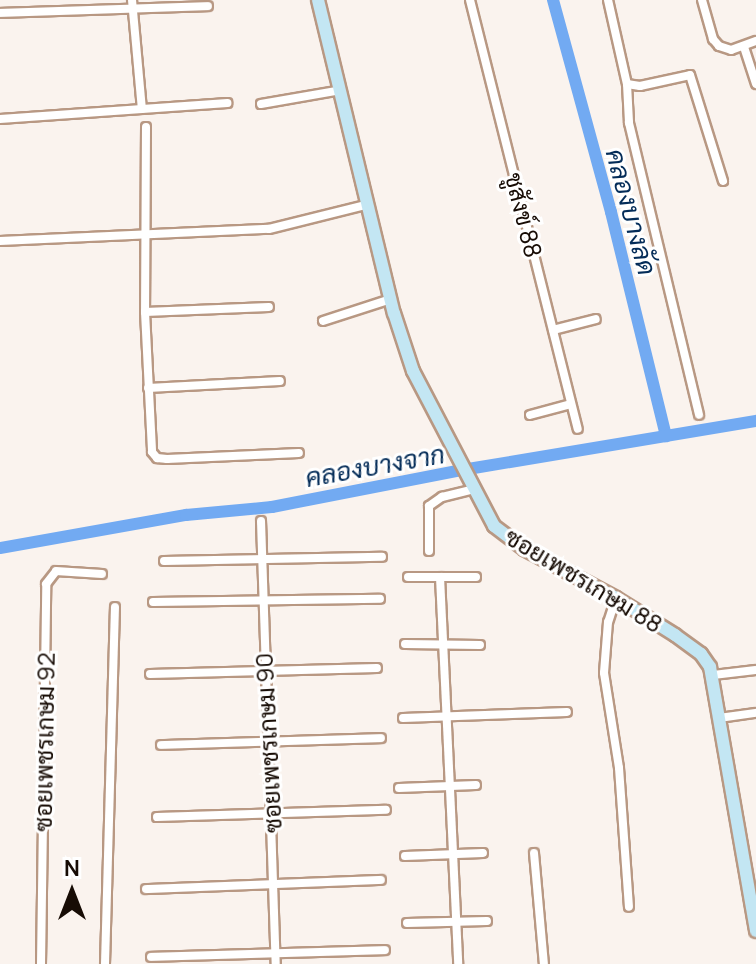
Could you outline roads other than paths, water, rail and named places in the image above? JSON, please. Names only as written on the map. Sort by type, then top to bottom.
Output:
[{"type":"street","name":"ซอยเพชรเกษม 88","points":[[318,0],[391,299],[413,371],[494,526],[505,537],[616,598],[701,654],[713,675]]},
{"type":"street","name":"ชูสังข์ 88","points":[[470,0],[578,429]]},
{"type":"street","points":[[608,0],[627,84],[629,123],[699,415]]},
{"type":"street","points":[[702,0],[713,39],[719,46],[724,49],[744,47],[756,41]]},
{"type":"street","points":[[0,13],[132,4],[208,6]]},
{"type":"street","points":[[132,4],[142,109]]},
{"type":"street","points":[[744,47],[756,84]]},
{"type":"street","points":[[627,84],[640,86],[681,74],[690,75],[723,181]]},
{"type":"street","points":[[261,104],[341,90]]},
{"type":"street","points":[[0,119],[227,103]]},
{"type":"street","points":[[146,127],[145,312],[152,452],[157,458],[299,453]]},
{"type":"street","points":[[0,241],[269,229],[369,204]]},
{"type":"street","points":[[323,321],[391,299]]},
{"type":"street","points":[[145,312],[269,307]]},
{"type":"street","points":[[553,330],[596,319]]},
{"type":"street","points":[[148,388],[280,381]]},
{"type":"street","points":[[530,415],[571,404]]},
{"type":"street","points":[[429,551],[429,506],[471,484]]},
{"type":"street","name":"ซอยเพชรเกษม 90","points":[[261,521],[276,964]]},
{"type":"street","points":[[164,561],[382,557]]},
{"type":"street","name":"ซอยเพชรเกษม 92","points":[[41,964],[46,584],[56,571],[102,574]]},
{"type":"street","points":[[408,577],[476,577]]},
{"type":"street","points":[[440,577],[447,786],[458,964]]},
{"type":"street","points":[[616,598],[608,622],[604,673],[619,768],[629,907]]},
{"type":"street","points":[[153,602],[380,599]]},
{"type":"street","points":[[105,964],[115,607]]},
{"type":"street","points":[[405,644],[480,645]]},
{"type":"street","points":[[150,674],[377,668]]},
{"type":"street","points":[[756,670],[713,675],[739,850],[756,931]]},
{"type":"street","points":[[403,718],[567,712]]},
{"type":"street","points":[[719,718],[756,713]]},
{"type":"street","points":[[161,745],[381,738]]},
{"type":"street","points":[[399,788],[476,785]]},
{"type":"street","points":[[157,817],[386,810]]},
{"type":"street","points":[[405,856],[483,853]]},
{"type":"street","points":[[534,853],[544,964]]},
{"type":"street","points":[[146,889],[381,880]]},
{"type":"street","points":[[407,923],[487,921]]},
{"type":"street","points":[[151,957],[385,950]]},
{"type":"waterway","name":"คลองบางลัด","points":[[553,0],[611,212],[666,436]]},
{"type":"waterway","name":"คลองบางจาก","points":[[0,548],[186,515],[272,507],[462,470],[756,421]]}]
